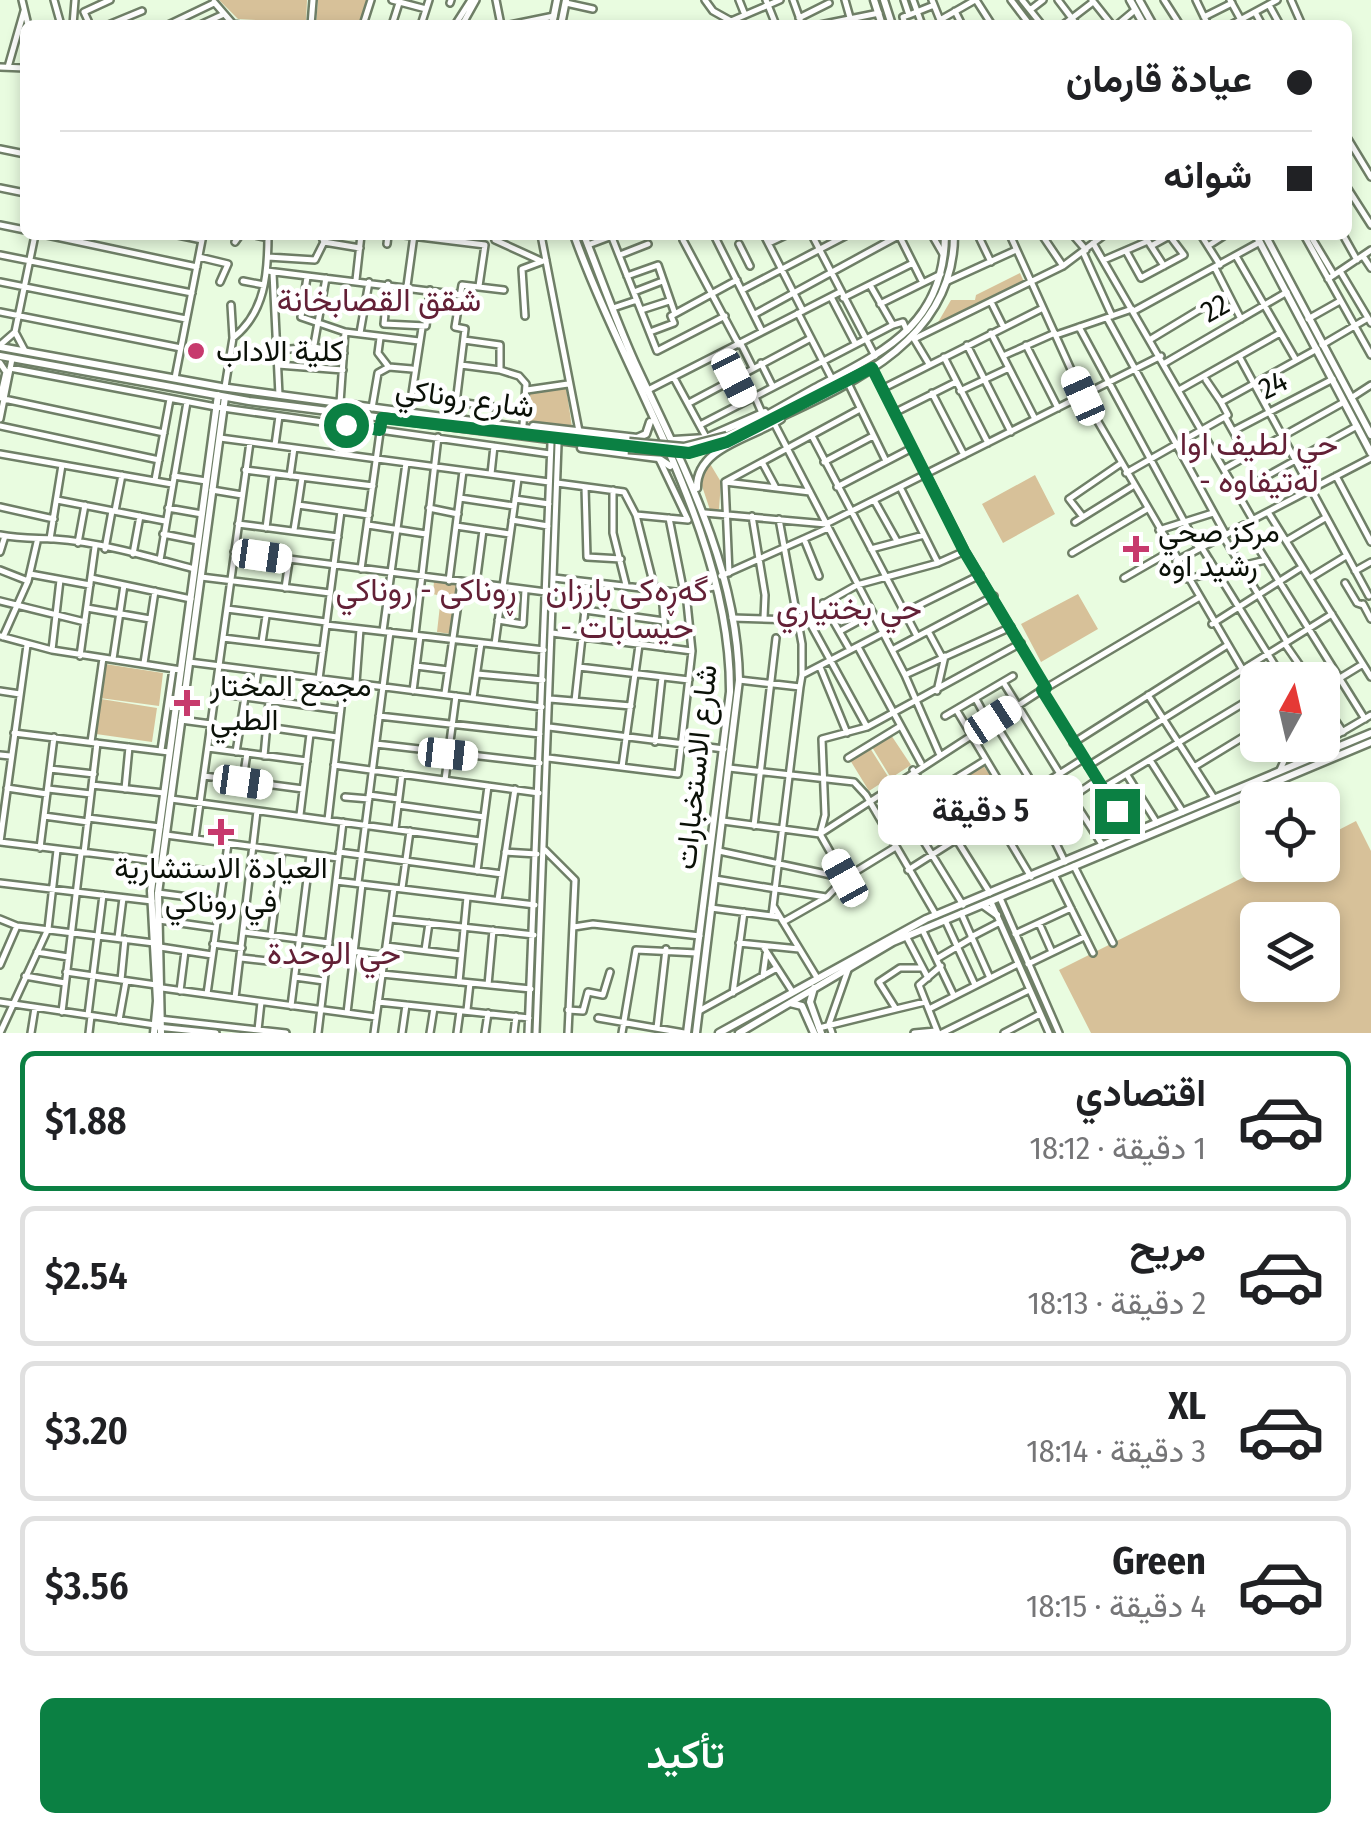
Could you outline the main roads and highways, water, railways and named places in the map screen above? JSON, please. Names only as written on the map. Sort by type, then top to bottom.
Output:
[{"type":"main road","name":"شارع الاستخبارات","points":[[576,240],[647,411],[702,517],[725,574],[732,618],[730,692],[697,953],[700,966],[696,1033]]},
{"type":"main road","name":"شارع الاستخبارات","points":[[586,240],[648,390],[698,494],[714,587],[731,634],[739,680],[716,879],[686,1033]]},
{"type":"main road","points":[[698,494],[697,476],[708,456],[774,424],[832,379],[848,377],[922,316],[951,240]]},
{"type":"main road","points":[[631,443],[684,446],[727,439],[872,368],[914,338],[930,320],[948,281],[952,240]]},
{"type":"main road","points":[[1262,240],[1347,400],[1371,455]]},
{"type":"main road","points":[[1263,240],[1308,319],[1333,380],[1371,435]]},
{"type":"main road","points":[[594,288],[603,284]]},
{"type":"main road","name":"شارع روناكي","points":[[0,346],[225,387],[409,412],[516,436],[631,443]]},
{"type":"main road","name":"شارع روناكي","points":[[0,359],[382,418],[454,420],[631,443]]},
{"type":"main road","points":[[138,381],[139,372]]},
{"type":"main road","points":[[157,945],[160,827],[181,720],[177,670],[222,396]]},
{"type":"main road","points":[[669,432],[678,442],[706,438],[806,397]]},
{"type":"main road","points":[[157,1026],[159,987],[152,901],[166,835],[165,751],[189,662],[220,438],[220,408]]},
{"type":"main road","points":[[631,443],[649,428],[647,411]]},
{"type":"main road","points":[[501,426],[579,430],[646,444],[644,456]]},
{"type":"main road","points":[[516,436],[658,458],[682,482]]},
{"type":"main road","points":[[706,438],[696,448],[708,456]]},
{"type":"main road","points":[[719,1033],[816,976],[936,916],[1074,866],[1357,743],[1371,733]]},
{"type":"main road","points":[[1340,745],[1371,742]]},
{"type":"main road","points":[[998,918],[988,906],[993,897],[1032,877],[1303,762]]},
{"type":"main road","points":[[739,1033],[754,1029],[850,964],[962,909]]},
{"type":"main road","points":[[809,1010],[814,988]]},
{"type":"main road","points":[[788,1003],[809,1010],[818,1031]]},
{"type":"place","name":"كلية الاداب","points":[[196,351]]},
{"type":"place","name":"مركز صحي رشيد اوه","points":[[1136,549]]},
{"type":"place","name":"مجمع المختار الطبي","points":[[187,703]]},
{"type":"place","name":"العيادة الاستشارية في روناكي","points":[[221,832]]},
{"type":"district","name":"شقق القصابخانة","points":[[379,300]]},
{"type":"district","name":"حي لطيف اوا - لەتیفاوە","points":[[1259,462]]},
{"type":"district","name":"ڕوناکی - روناكي","points":[[426,590]]},
{"type":"district","name":"گەڕەکی بارزان - حیسابات","points":[[627,608]]},
{"type":"district","name":"حي بختياري","points":[[849,608]]},
{"type":"district","name":"حي الوحدة","points":[[334,953]]}]
